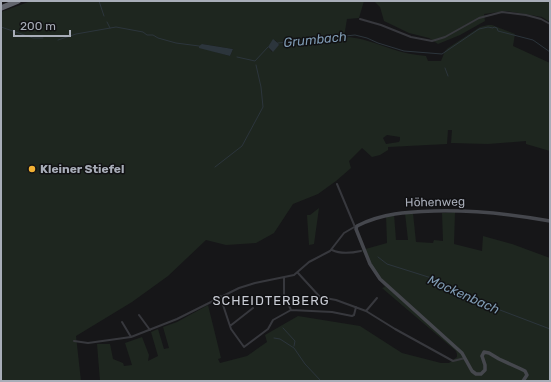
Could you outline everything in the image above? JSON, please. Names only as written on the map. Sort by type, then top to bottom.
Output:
[{"type":"highway","points":[[1,4],[9,1]]},
{"type":"highway","points":[[1,8],[17,1]]},
{"type":"street","points":[[360,19],[381,24],[411,37],[432,41],[446,37],[479,18],[502,12],[526,15],[541,19],[550,24]]},
{"type":"street","points":[[337,184],[356,227],[362,249],[366,253],[370,264],[380,279],[458,349],[472,371],[478,375],[483,373],[485,368],[482,356],[484,352],[488,352],[498,359],[525,371],[527,375],[523,381]]},
{"type":"street","name":"Höhenweg","points":[[74,341],[88,343],[131,337],[177,319],[220,296],[239,288],[255,283],[294,276],[308,262],[332,250],[344,233],[371,219],[391,214],[459,211],[499,213],[550,221]]},
{"type":"street","points":[[332,250],[351,253],[362,249]]},
{"type":"street","points":[[298,273],[320,297],[336,300],[366,311],[451,360],[456,361],[465,358]]},
{"type":"street","points":[[284,278],[284,292],[291,310]]},
{"type":"street","points":[[220,296],[230,326],[244,347],[268,329],[273,320],[291,310],[332,312],[352,316],[354,315],[356,307]]},
{"type":"street","points":[[286,298],[299,299]]},
{"type":"street","points":[[366,311],[377,298]]},
{"type":"street","points":[[230,326],[253,308]]},
{"type":"street","points":[[139,315],[150,330]]},
{"type":"street","points":[[122,322],[131,337]]},
{"type":"shaded area","points":[[31,1],[364,1],[359,18],[347,19],[344,37],[363,39],[401,52],[426,56],[428,61],[441,61],[445,51],[448,48],[480,27],[492,25],[515,34],[513,46],[550,63],[550,151],[526,144],[526,141],[488,144],[451,143],[452,130],[448,130],[447,144],[388,147],[388,150],[380,155],[372,157],[362,148],[349,161],[351,168],[336,181],[318,194],[293,204],[274,233],[256,243],[226,245],[206,240],[168,276],[132,302],[76,336],[81,381],[1,381],[1,12]],"holes":[[[275,40],[279,45],[272,52],[268,47]],[[202,44],[233,49],[230,56],[216,52]],[[387,135],[400,137],[400,140],[399,142],[386,144],[383,138]]]},
{"type":"shaded area","points":[[374,1],[550,1],[550,22],[542,17],[507,11],[484,14],[485,21],[460,35],[438,44],[429,38],[409,33],[384,21],[380,7]]},
{"type":"shaded area","points":[[273,39],[279,45],[273,52],[268,47]]},
{"type":"shaded area","points":[[202,44],[233,49],[230,56],[199,48]]},
{"type":"shaded area","points":[[319,208],[314,244],[309,245],[307,215],[310,215]]},
{"type":"shaded area","points":[[455,212],[454,244],[482,251],[483,236],[512,244],[550,258],[550,381],[100,381],[97,344],[110,344],[113,359],[123,363],[124,366],[132,365],[125,343],[142,337],[149,355],[148,361],[158,356],[151,332],[158,329],[164,349],[169,348],[163,327],[177,322],[208,305],[221,358],[218,359],[220,363],[247,356],[267,342],[265,335],[298,316],[360,326],[402,353],[441,363],[449,363],[457,357],[456,351],[382,288],[385,287],[373,271],[362,250],[387,243],[386,215],[394,214],[396,240],[408,240],[405,213],[413,213],[416,242],[433,243],[434,240],[443,241],[442,213]]},
{"type":"waterway","points":[[99,1],[104,16]]},
{"type":"waterway","name":"Grumbach","points":[[107,22],[110,28]]},
{"type":"waterway","name":"Grumbach","points":[[1,27],[33,38],[43,38]]},
{"type":"waterway","name":"Grumbach","points":[[58,40],[76,34],[116,27],[143,32],[147,35],[153,35],[176,43],[199,46]]},
{"type":"waterway","name":"Grumbach","points":[[278,43],[355,35],[404,51],[442,54],[479,29],[494,27],[497,28],[498,31],[533,40],[550,52]]},
{"type":"waterway","name":"Grumbach","points":[[237,57],[255,61],[268,47]]},
{"type":"waterway","points":[[215,167],[242,146],[263,107],[261,87],[256,65]]},
{"type":"waterway","points":[[445,68],[448,76]]},
{"type":"waterway","name":"Mockenbach","points":[[378,257],[387,264],[441,281],[471,299],[550,329]]},
{"type":"waterway","points":[[283,328],[295,341],[294,346]]},
{"type":"waterway","points":[[274,338],[280,339],[294,348],[305,364],[321,381]]},
{"type":"place","name":"Kleiner Stiefel","points":[[32,169]]},
{"type":"district","name":"SCHEIDTERBERG","points":[[271,300]]}]
